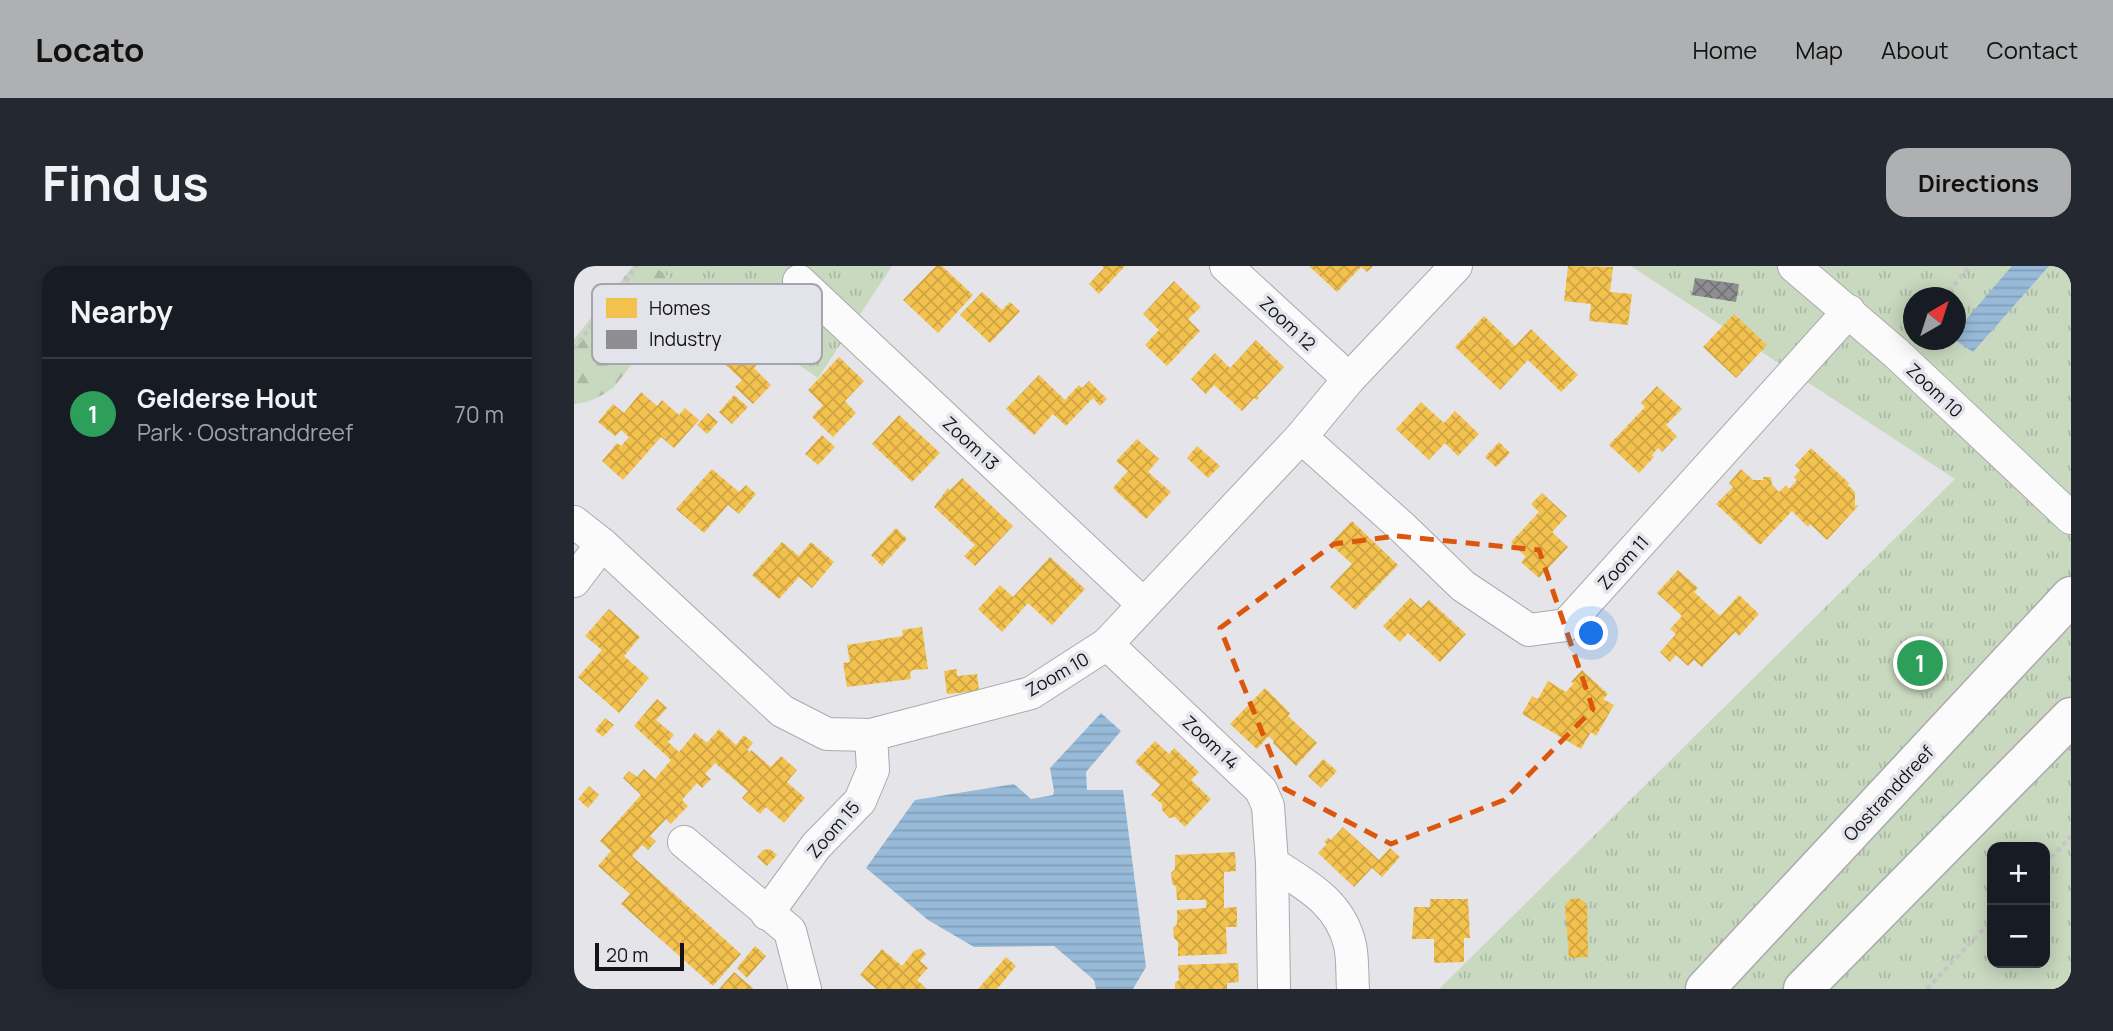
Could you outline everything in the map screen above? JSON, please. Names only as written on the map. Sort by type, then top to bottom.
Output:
[{"type":"main road","name":"Oostranddreef","points":[[1706,989],[2071,596]]},
{"type":"main road","points":[[1803,989],[2071,717]]},
{"type":"street","name":"Zoom 12","points":[[1226,266],[1349,379]]},
{"type":"street","name":"Zoom 10","points":[[574,522],[602,544],[782,711],[827,734],[871,735],[1031,693],[1107,644],[1301,437],[1349,379],[1456,266]]},
{"type":"street","name":"Zoom 10","points":[[1794,266],[1849,311],[2071,518]]},
{"type":"street","name":"Zoom 13","points":[[799,281],[802,284]]},
{"type":"street","name":"Zoom 13","points":[[822,303],[1143,604]]},
{"type":"street","name":"Zoom 11","points":[[1301,437],[1402,527],[1463,586],[1529,630],[1566,625],[1849,311]]},
{"type":"street","points":[[574,582],[602,544]]},
{"type":"street","name":"Zoom 14","points":[[1107,644],[1261,790],[1268,807],[1272,863],[1274,989]]},
{"type":"street","name":"Zoom 15","points":[[767,914],[816,846],[860,802],[873,769],[871,735]]},
{"type":"street","points":[[684,842],[790,931],[805,989]]},
{"type":"street","points":[[1272,863],[1319,894],[1342,919],[1350,946],[1353,989]]},
{"type":"path","points":[[623,284],[637,266]]},
{"type":"path","points":[[1952,287],[1970,266]]},
{"type":"path","points":[[574,349],[592,325]]},
{"type":"path","points":[[2050,859],[2071,836]]},
{"type":"path","points":[[1927,989],[1987,925]]},
{"type":"path","points":[[574,984],[580,989]]},
{"type":"highlighted area","points":[[1397,536],[1539,550],[1593,709],[1504,800],[1391,844],[1285,789],[1220,628],[1334,544]]},
{"type":"green space","points":[[633,266],[710,266],[696,284],[618,284]]},
{"type":"green space","points":[[653,266],[892,266],[818,378],[797,364],[822,364],[822,284],[680,284]]},
{"type":"green space","points":[[1631,266],[2071,266],[2071,989],[1439,989],[1955,479]]},
{"type":"green space","points":[[592,317],[592,364],[632,364],[613,388],[590,401],[574,404],[574,339]]},
{"type":"water","points":[[2012,266],[2049,266],[1973,352],[1966,347],[1966,319]]},
{"type":"water","points":[[1101,713],[1121,731],[1086,772],[1087,790],[1123,790],[1146,967],[1133,989],[1096,989],[1094,980],[1054,946],[974,947],[928,920],[866,868],[915,800],[1014,784],[1031,799],[1053,795],[1050,768]]},
{"type":"building: Homes","points":[[936,266],[942,266],[973,295],[938,333],[903,300]]},
{"type":"building: Homes","points":[[1102,266],[1125,266],[1099,294],[1089,284],[1104,268]]},
{"type":"building: Homes","points":[[1309,266],[1373,266],[1367,272],[1361,267],[1337,292]]},
{"type":"building: Homes","points":[[1568,266],[1613,267],[1610,292],[1632,294],[1628,325],[1589,321],[1591,304],[1564,301]]},
{"type":"building: Homes","points":[[1174,281],[1201,307],[1188,319],[1200,331],[1167,366],[1145,345],[1159,330],[1143,314]]},
{"type":"building: Homes","points":[[982,292],[1002,310],[1010,302],[1020,311],[990,343],[960,315]]},
{"type":"building: Homes","points":[[1734,314],[1767,345],[1736,378],[1703,347]]},
{"type":"building: Homes","points":[[1484,316],[1515,346],[1531,329],[1578,375],[1561,392],[1528,360],[1500,390],[1455,347]]},
{"type":"building: Homes","points":[[1256,340],[1284,367],[1257,396],[1259,398],[1254,398],[1242,411],[1214,385],[1206,394],[1191,379],[1215,353],[1230,368]]},
{"type":"building: Homes","points":[[839,357],[864,381],[845,401],[856,413],[833,437],[812,417],[823,405],[808,390]]},
{"type":"building: Homes","points":[[725,364],[758,364],[754,368],[771,385],[753,404],[735,387],[742,380]]},
{"type":"building: Homes","points":[[1039,375],[1065,400],[1079,385],[1082,388],[1089,381],[1107,399],[1100,406],[1093,398],[1066,426],[1053,414],[1034,435],[1006,409]]},
{"type":"building: Homes","points":[[1657,386],[1682,409],[1666,425],[1677,436],[1662,452],[1658,448],[1652,455],[1654,457],[1639,473],[1609,445],[1645,407],[1641,403]]},
{"type":"building: Homes","points":[[641,392],[657,406],[662,400],[679,415],[685,408],[699,420],[674,448],[661,437],[623,480],[602,461],[617,443],[621,446],[629,437],[621,430],[615,436],[598,422],[613,404],[624,413]]},
{"type":"building: Homes","points":[[734,395],[748,407],[732,424],[719,412]]},
{"type":"building: Homes","points":[[1421,402],[1444,423],[1455,411],[1479,434],[1458,456],[1445,443],[1429,460],[1396,429]]},
{"type":"building: Homes","points":[[708,413],[718,422],[707,434],[697,425]]},
{"type":"building: Homes","points":[[899,415],[940,453],[912,482],[872,444]]},
{"type":"building: Homes","points":[[822,435],[835,447],[818,465],[805,454]]},
{"type":"building: Homes","points":[[1137,439],[1159,459],[1148,472],[1171,492],[1146,519],[1113,488],[1128,471],[1116,461]]},
{"type":"building: Homes","points":[[1499,442],[1510,453],[1496,467],[1485,457]]},
{"type":"building: Homes","points":[[1197,446],[1220,466],[1208,478],[1187,458]]},
{"type":"building: Homes","points":[[1811,448],[1849,483],[1855,492],[1855,506],[1859,505],[1827,540],[1810,524],[1808,527],[1792,511],[1760,545],[1716,504],[1733,487],[1729,483],[1741,469],[1753,480],[1771,477],[1772,485],[1779,492],[1786,485],[1789,489],[1797,480],[1794,477],[1800,470],[1795,465]]},
{"type":"building: Homes","points":[[712,469],[739,492],[746,485],[756,494],[739,514],[728,505],[704,533],[676,509]]},
{"type":"building: Homes","points":[[962,478],[1013,526],[975,566],[964,556],[975,545],[934,507],[948,488],[950,490]]},
{"type":"building: Homes","points":[[1542,493],[1567,516],[1552,532],[1568,547],[1539,578],[1521,562],[1526,557],[1511,542],[1539,512],[1531,504]]},
{"type":"building: Homes","points":[[1352,521],[1398,565],[1355,610],[1330,587],[1352,564],[1330,544]]},
{"type":"building: Homes","points":[[896,528],[907,539],[882,566],[871,555]]},
{"type":"building: Homes","points":[[782,542],[799,556],[811,542],[834,562],[812,588],[799,577],[779,599],[752,575]]},
{"type":"building: Homes","points":[[1050,557],[1085,589],[1052,625],[1028,603],[1002,632],[978,609],[1000,585],[1013,597]]},
{"type":"building: Homes","points":[[1678,570],[1698,588],[1694,592],[1720,616],[1739,595],[1759,614],[1739,636],[1735,632],[1702,667],[1694,660],[1688,666],[1676,655],[1670,662],[1660,652],[1676,634],[1670,629],[1682,616],[1657,593]]},
{"type":"building: Homes","points":[[1410,598],[1421,608],[1429,600],[1466,634],[1440,662],[1408,633],[1400,642],[1383,626]]},
{"type":"building: Homes","points":[[609,609],[640,637],[624,656],[649,678],[619,713],[578,677],[602,650],[585,636]]},
{"type":"building: Homes","points":[[922,627],[928,669],[913,670],[910,672],[911,679],[847,687],[843,663],[850,662],[847,645],[903,636],[902,630]]},
{"type":"building: Homes","points":[[957,669],[957,676],[977,674],[979,691],[947,694],[944,671]]},
{"type":"building: Homes","points":[[1582,670],[1608,694],[1603,699],[1614,705],[1596,736],[1591,732],[1581,749],[1522,714],[1532,696],[1538,699],[1548,681],[1566,692]]},
{"type":"building: Homes","points":[[1265,688],[1290,713],[1288,716],[1317,743],[1296,766],[1269,736],[1257,749],[1230,724]]},
{"type":"building: Homes","points":[[657,699],[667,708],[656,720],[674,735],[668,742],[679,752],[695,733],[707,743],[719,729],[736,745],[744,735],[753,743],[747,750],[751,750],[771,767],[781,756],[797,770],[787,782],[805,798],[784,823],[766,807],[760,814],[742,798],[748,791],[715,763],[705,774],[711,779],[702,788],[697,783],[682,800],[688,806],[671,824],[666,819],[650,836],[656,841],[648,850],[642,845],[632,856],[741,954],[713,986],[621,904],[630,894],[598,866],[611,851],[600,841],[641,795],[623,778],[629,771],[637,777],[644,769],[655,779],[671,760],[634,726]]},
{"type":"building: Homes","points":[[605,718],[614,725],[603,737],[595,730]]},
{"type":"building: Homes","points":[[1155,741],[1169,754],[1174,748],[1199,772],[1191,780],[1211,799],[1185,827],[1175,817],[1169,818],[1162,810],[1162,804],[1151,795],[1160,785],[1135,762]]},
{"type":"building: Homes","points":[[1323,759],[1337,771],[1321,788],[1308,776]]},
{"type":"building: Homes","points":[[589,786],[599,795],[588,808],[578,799]]},
{"type":"building: Homes","points":[[1343,827],[1379,860],[1390,848],[1400,857],[1382,877],[1372,868],[1354,887],[1318,853],[1327,844],[1324,842],[1328,838],[1331,840]]},
{"type":"building: Homes","points":[[770,849],[777,855],[767,866],[757,857],[763,850]]},
{"type":"building: Homes","points":[[1235,852],[1236,871],[1224,872],[1224,908],[1237,907],[1237,927],[1226,927],[1227,954],[1178,956],[1178,942],[1174,938],[1173,928],[1177,924],[1177,910],[1206,908],[1206,900],[1177,900],[1171,873],[1175,869],[1175,855]]},
{"type":"building: Homes","points":[[1578,898],[1585,902],[1587,909],[1588,957],[1569,958],[1565,905],[1571,899]]},
{"type":"building: Homes","points":[[1430,899],[1468,899],[1470,938],[1464,938],[1464,962],[1434,963],[1434,939],[1412,939],[1414,907],[1430,907]]},
{"type":"building: Homes","points":[[755,946],[766,956],[747,978],[737,968]]},
{"type":"building: Homes","points":[[882,949],[902,966],[915,950],[921,949],[926,954],[920,961],[928,968],[917,980],[927,989],[876,989],[860,975]]},
{"type":"building: Homes","points":[[1006,957],[1016,966],[997,989],[978,989]]},
{"type":"building: Homes","points":[[1238,963],[1239,982],[1227,983],[1227,989],[1175,989],[1175,983],[1179,980],[1178,965]]},
{"type":"building: Homes","points":[[734,972],[754,989],[719,989]]},
{"type":"building: Industry","points":[[1695,278],[1739,284],[1736,302],[1692,295]]},
{"type":"place","name":"Gelderse Hout","points":[[1920,663]]}]
